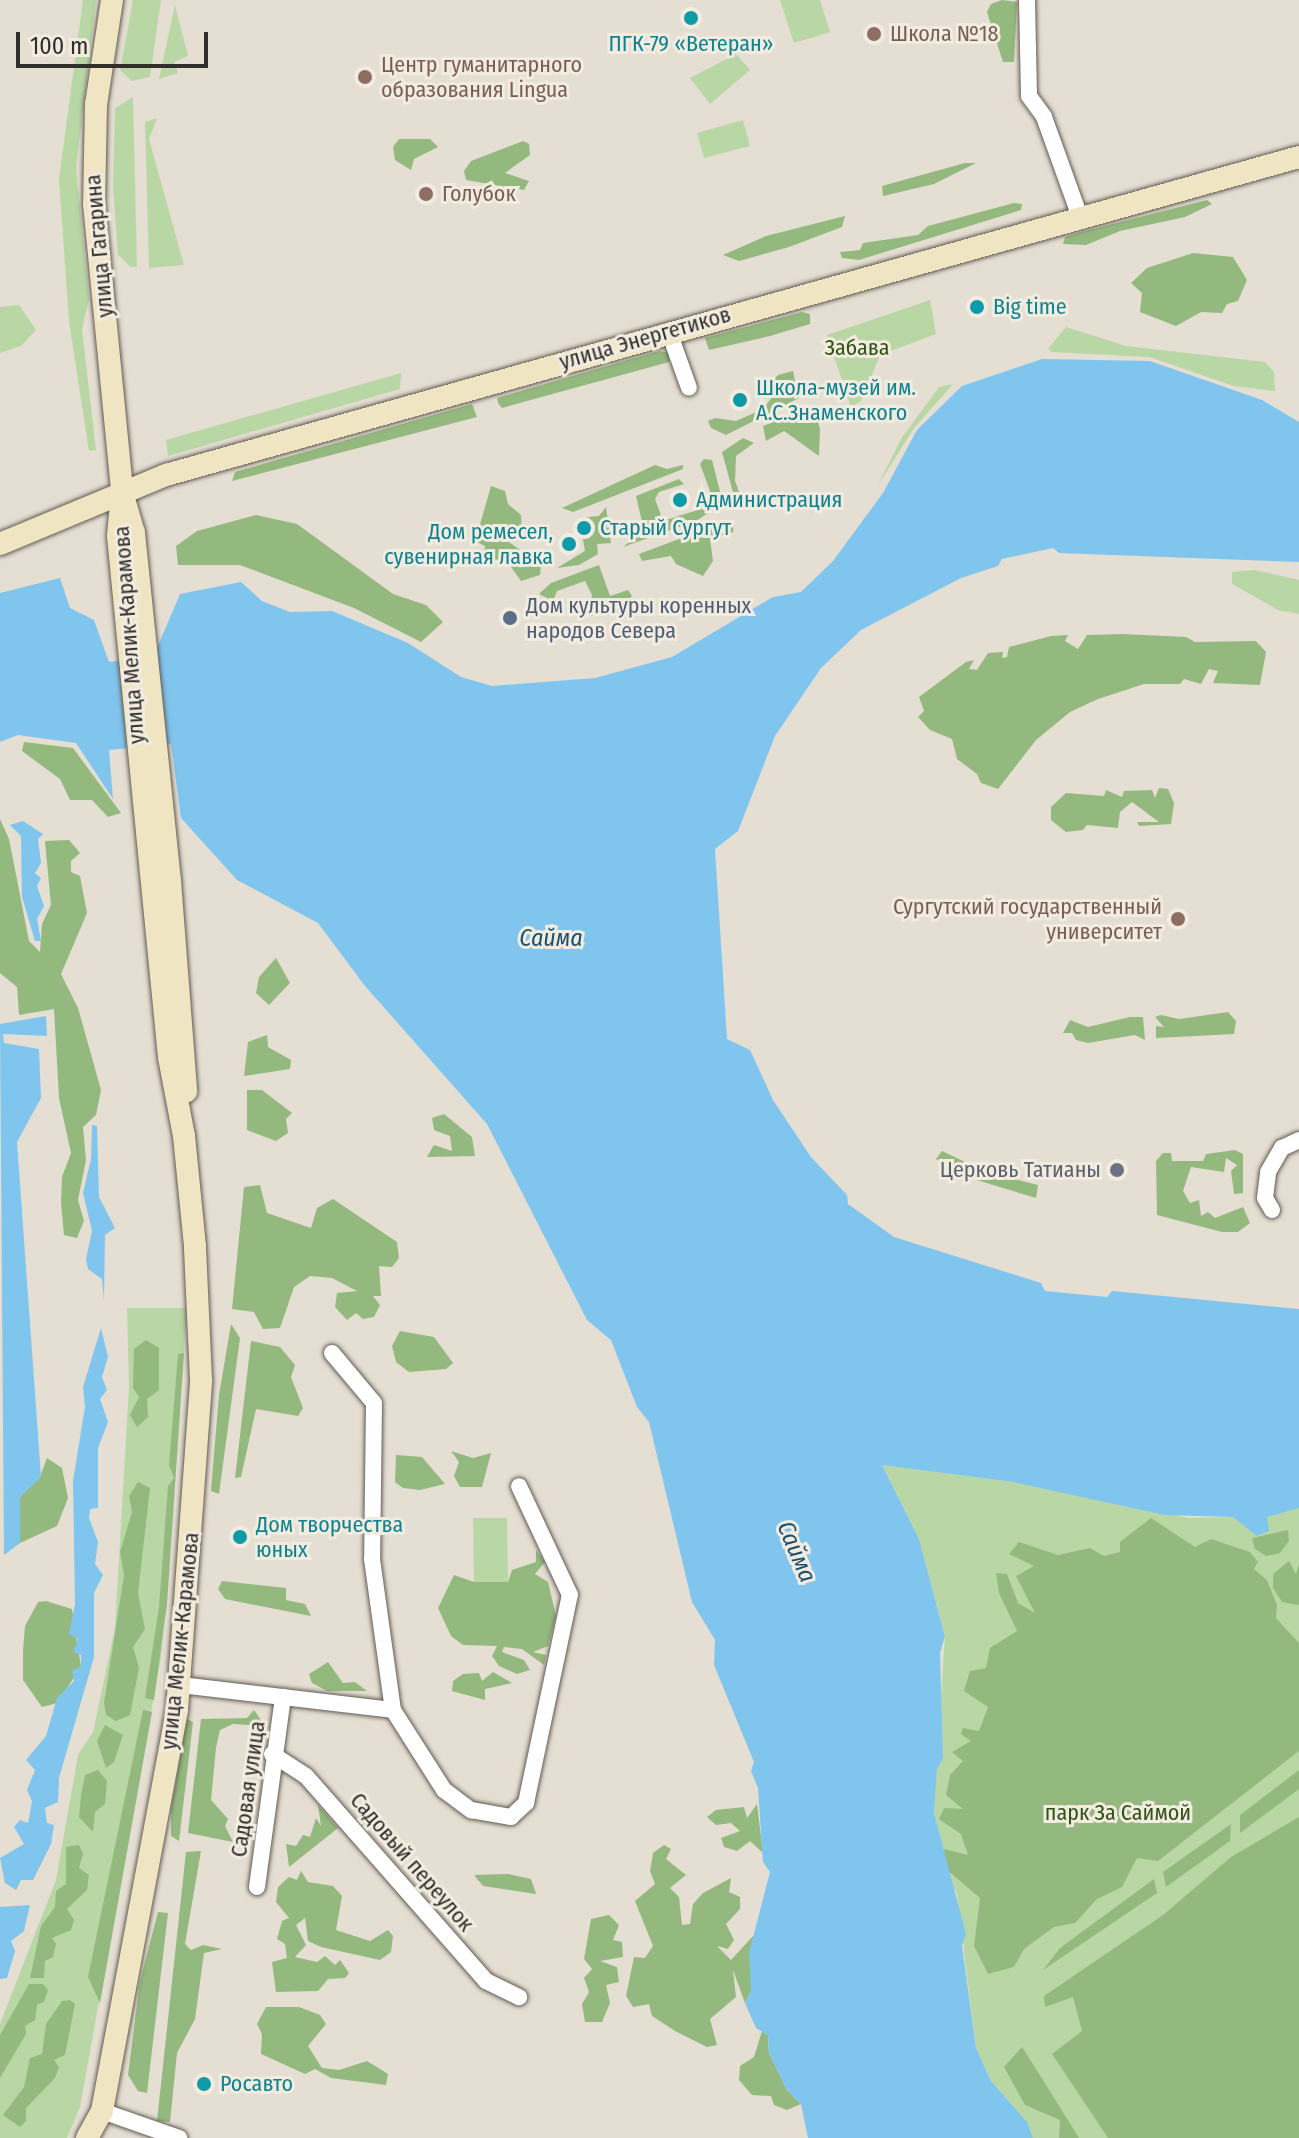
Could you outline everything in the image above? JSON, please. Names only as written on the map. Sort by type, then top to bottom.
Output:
[{"type":"main road","name":"улица Гагарина","points":[[112,0],[92,148],[122,492]]},
{"type":"main road","name":"улица Энергетиков","points":[[0,544],[166,475],[1299,157]]},
{"type":"main road","name":"улица Мелик-Карамова","points":[[87,2138],[102,2111],[180,1685],[201,1359],[184,1136],[185,1055],[160,880],[122,492]]},
{"type":"street","points":[[1027,0],[1029,96],[1044,117],[1080,217]]},
{"type":"street","points":[[669,332],[689,388]]},
{"type":"street","points":[[1272,1210],[1265,1198],[1268,1172],[1276,1157],[1299,1140]]},
{"type":"street","points":[[332,1353],[374,1403],[372,1559],[393,1710],[444,1790],[471,1810],[511,1817],[526,1803],[570,1595],[519,1486]]},
{"type":"street","points":[[180,1685],[393,1710]]},
{"type":"street","name":"Садовая улица","points":[[257,1887],[272,1754],[283,1697]]},
{"type":"street","name":"Садовый переулок","points":[[272,1754],[306,1776],[486,1981],[519,1997]]},
{"type":"street","points":[[102,2111],[179,2138]]},
{"type":"green space","points":[[83,0],[96,0],[76,168],[89,299],[82,329],[96,450],[89,451],[69,321],[59,179]]},
{"type":"green space","points":[[133,0],[161,0],[150,77],[132,81],[120,70]]},
{"type":"green space","points":[[780,0],[820,0],[830,32],[794,43]]},
{"type":"green space","points":[[1002,0],[1017,2],[1014,62],[1003,62],[987,12],[991,4]]},
{"type":"green space","points":[[175,5],[188,56],[174,62],[178,73],[159,79]]},
{"type":"green space","points":[[736,54],[750,70],[710,104],[690,78]]},
{"type":"green space","points":[[133,97],[137,267],[131,267],[118,255],[113,189],[115,108]]},
{"type":"green space","points":[[157,118],[149,139],[184,265],[149,268],[145,122]]},
{"type":"green space","points":[[743,120],[750,146],[704,158],[697,133]]},
{"type":"green space","points":[[399,139],[430,139],[438,147],[414,159],[411,170],[395,160],[393,147]]},
{"type":"green space","points":[[523,141],[529,144],[530,155],[505,173],[529,181],[524,190],[466,180],[464,171],[471,161]]},
{"type":"green space","points":[[965,163],[976,163],[934,184],[883,196],[882,186]]},
{"type":"green space","points":[[1207,200],[1212,204],[1185,217],[1120,231],[1086,245],[1063,244],[1065,237],[1081,232]]},
{"type":"green space","points":[[1014,203],[1022,204],[1021,210],[859,260],[842,258],[840,252],[860,250],[863,243],[918,235],[928,226]]},
{"type":"green space","points":[[845,216],[842,227],[789,247],[739,261],[723,255],[766,236]]},
{"type":"green space","points":[[1193,253],[1233,257],[1247,280],[1238,301],[1227,304],[1222,313],[1201,312],[1176,326],[1140,312],[1142,293],[1131,283],[1147,268]]},
{"type":"green space","name":"Забава","points":[[930,300],[936,334],[880,355],[861,401],[851,407],[827,335]]},
{"type":"green space","points":[[19,305],[36,330],[21,346],[0,353],[0,307]]},
{"type":"green space","points":[[802,312],[810,314],[810,324],[709,350],[705,338]]},
{"type":"green space","points":[[1066,327],[1126,346],[1265,362],[1274,372],[1275,391],[1234,386],[1149,357],[1052,352],[1048,349]]},
{"type":"green space","points":[[659,351],[670,353],[669,362],[502,408],[498,403],[497,398]]},
{"type":"green space","points":[[793,371],[799,398],[726,435],[711,428],[708,421],[715,418],[736,421],[763,409],[773,396],[770,384],[778,375]]},
{"type":"green space","points":[[401,373],[400,389],[168,456],[166,440]]},
{"type":"green space","points":[[953,384],[914,428],[878,485],[901,439],[939,387]]},
{"type":"green space","points":[[472,404],[477,417],[232,481],[235,472]]},
{"type":"green space","points":[[806,410],[816,415],[820,429],[819,456],[784,431],[766,441],[763,426]]},
{"type":"green space","points":[[743,438],[754,443],[736,456],[735,481],[741,497],[734,496],[722,452]]},
{"type":"green space","points":[[704,459],[712,460],[723,503],[696,521],[623,547],[644,530],[636,496],[679,479],[684,484],[659,492],[655,499],[663,521],[704,508],[710,491],[700,464]]},
{"type":"green space","points":[[655,465],[667,469],[683,465],[683,469],[573,512],[562,508]]},
{"type":"green space","points":[[491,486],[505,491],[508,504],[521,515],[522,532],[505,539],[541,565],[540,575],[521,581],[506,560],[484,559],[485,546],[477,542],[477,535]]},
{"type":"green space","points":[[606,507],[611,543],[597,544],[598,554],[579,565],[557,568],[585,551],[579,518],[599,516]]},
{"type":"green space","points":[[256,515],[297,524],[393,594],[426,605],[443,622],[421,642],[354,608],[240,565],[178,565],[176,546],[197,531]]},
{"type":"green space","points":[[727,521],[734,523],[733,532],[710,539],[713,561],[703,576],[676,564],[671,556],[642,561],[639,554]]},
{"type":"green space","points":[[599,565],[610,596],[628,590],[632,596],[615,615],[588,616],[592,595],[585,581],[557,591],[553,601],[539,594],[551,583]]},
{"type":"green space","points":[[1255,570],[1299,580],[1299,614],[1278,610],[1232,584],[1232,572]]},
{"type":"green space","points":[[1068,635],[1065,641],[1078,649],[1087,635],[1186,637],[1195,642],[1256,641],[1266,652],[1260,685],[1213,683],[1218,671],[1209,669],[1201,684],[1184,679],[1180,684],[1144,684],[1098,699],[1070,712],[1036,740],[998,789],[981,783],[977,774],[957,759],[952,739],[930,730],[918,717],[924,711],[919,697],[966,662],[974,660],[969,669],[977,670],[988,653],[1003,652],[1002,658],[1007,657],[1009,647],[1051,636]]},
{"type":"green space","points":[[24,742],[73,748],[121,813],[108,817],[92,800],[70,800],[60,779],[22,751]]},
{"type":"green space","points":[[1159,788],[1168,789],[1174,803],[1171,824],[1139,826],[1137,822],[1159,822],[1132,802],[1120,812],[1118,828],[1087,825],[1083,830],[1066,832],[1051,820],[1051,807],[1066,793],[1104,796],[1106,790],[1122,797],[1124,791],[1152,790],[1155,798]]},
{"type":"green space","points":[[0,819],[9,839],[29,941],[40,952],[42,924],[51,905],[45,841],[69,840],[80,853],[71,861],[71,872],[80,876],[87,913],[61,974],[78,1008],[101,1090],[96,1115],[83,1127],[86,1160],[78,1200],[84,1221],[77,1238],[64,1235],[62,1177],[71,1153],[59,1098],[54,1009],[19,1015],[17,987],[0,973]]},
{"type":"green space","points":[[276,958],[290,983],[269,1005],[256,993],[259,977]]},
{"type":"green space","points":[[1228,1012],[1236,1021],[1234,1034],[1156,1038],[1156,1026],[1164,1027],[1155,1017],[1161,1015],[1179,1019]]},
{"type":"green space","points":[[1143,1017],[1145,1040],[1135,1035],[1088,1043],[1076,1040],[1072,1033],[1063,1033],[1070,1020],[1088,1027]]},
{"type":"green space","points":[[267,1035],[268,1047],[291,1060],[290,1069],[244,1076],[248,1042]]},
{"type":"green space","points":[[247,1090],[262,1090],[292,1113],[286,1119],[288,1133],[276,1141],[247,1130]]},
{"type":"green space","points":[[444,1114],[472,1137],[475,1156],[427,1157],[434,1145],[452,1151],[450,1136],[434,1130],[432,1118]]},
{"type":"green space","points":[[1235,1150],[1243,1154],[1243,1193],[1234,1194],[1231,1171],[1237,1165],[1226,1158],[1224,1172],[1191,1167],[1183,1191],[1190,1203],[1199,1200],[1201,1216],[1208,1212],[1215,1218],[1243,1207],[1250,1223],[1238,1232],[1222,1232],[1157,1215],[1156,1161],[1163,1153],[1171,1153],[1172,1161],[1203,1161],[1206,1154]]},
{"type":"green space","points":[[942,1151],[986,1172],[1038,1185],[1036,1198],[957,1174],[936,1159]]},
{"type":"green space","points":[[260,1185],[267,1213],[311,1228],[317,1208],[333,1199],[397,1242],[399,1258],[392,1267],[379,1266],[381,1296],[373,1296],[380,1305],[374,1317],[363,1319],[356,1313],[347,1320],[335,1307],[337,1293],[357,1291],[332,1278],[310,1276],[294,1287],[280,1328],[263,1329],[254,1312],[232,1309],[244,1187]]},
{"type":"green space","points":[[127,1308],[187,1308],[161,1657],[80,2107],[67,2138],[0,2138],[0,2024],[56,1880],[78,1755],[93,1732],[115,1628],[129,1387]]},
{"type":"green space","points":[[231,1324],[240,1338],[219,1494],[211,1491],[219,1395]]},
{"type":"green space","points":[[400,1331],[434,1337],[453,1363],[446,1369],[409,1372],[396,1362],[392,1346]]},
{"type":"green space","points":[[146,1340],[159,1348],[159,1390],[147,1399],[148,1417],[137,1427],[130,1415],[139,1397],[133,1388],[134,1349]]},
{"type":"green space","points":[[251,1341],[280,1347],[295,1365],[291,1377],[303,1408],[298,1416],[256,1409],[241,1477],[235,1478]]},
{"type":"green space","points":[[184,1353],[167,1604],[154,1700],[145,1698],[159,1607],[168,1486],[174,1478],[169,1465],[178,1354]]},
{"type":"green space","points":[[451,1451],[473,1458],[491,1453],[482,1487],[460,1487],[454,1476],[459,1462]]},
{"type":"green space","points":[[396,1455],[422,1457],[445,1484],[420,1490],[403,1488],[395,1482]]},
{"type":"green space","points":[[47,1458],[62,1468],[68,1498],[57,1526],[20,1543],[20,1497],[40,1477]]},
{"type":"green space","name":"парк За Саймой","points":[[882,1465],[1013,1482],[1189,1518],[1233,1517],[1266,1524],[1267,1517],[1277,1512],[1299,1508],[1299,2138],[1033,2138],[1027,2122],[991,2081],[976,2048],[957,1894],[946,1873],[934,1813],[945,1635],[919,1539]]},
{"type":"green space","points":[[138,1482],[150,1488],[138,1593],[145,1629],[133,1647],[139,1668],[130,1715],[116,1721],[106,1715],[104,1703],[124,1575],[120,1552],[132,1512],[129,1496]]},
{"type":"green space","points":[[473,1518],[507,1518],[508,1582],[474,1582]]},
{"type":"green space","points":[[1151,1518],[1195,1547],[1211,1539],[1250,1552],[1258,1562],[1254,1569],[1267,1580],[1277,1605],[1276,1618],[1299,1643],[1299,1751],[1158,1861],[1137,1858],[1122,1887],[1097,1899],[1075,1923],[1054,1927],[1024,1949],[1014,1967],[988,1974],[974,1946],[980,1898],[946,1869],[944,1849],[968,1855],[961,1834],[939,1819],[944,1808],[963,1809],[946,1795],[950,1775],[963,1761],[952,1752],[971,1741],[961,1734],[963,1728],[979,1731],[988,1707],[964,1691],[970,1671],[986,1668],[990,1648],[1017,1631],[999,1593],[996,1573],[1007,1574],[1018,1603],[1035,1613],[1016,1576],[1034,1566],[1009,1554],[1019,1542],[1058,1555],[1090,1548],[1104,1556],[1120,1552],[1120,1542]]},
{"type":"green space","points":[[1288,1530],[1289,1541],[1280,1553],[1266,1556],[1255,1549],[1252,1538]]},
{"type":"green space","points":[[536,1550],[545,1562],[535,1574],[548,1582],[556,1616],[548,1646],[533,1652],[546,1655],[544,1665],[522,1649],[504,1647],[502,1652],[524,1660],[530,1670],[517,1674],[499,1666],[492,1656],[497,1646],[463,1645],[451,1636],[438,1608],[454,1575],[474,1582],[508,1582],[512,1570],[536,1562]]},
{"type":"green space","points":[[1289,1561],[1296,1574],[1299,1564],[1299,1605],[1282,1602],[1273,1588],[1273,1574]]},
{"type":"green space","points":[[222,1581],[286,1588],[286,1600],[305,1604],[311,1616],[225,1599],[218,1589]]},
{"type":"green space","points":[[46,1601],[72,1609],[81,1667],[57,1703],[42,1707],[23,1680],[23,1650],[25,1626],[38,1602]]},
{"type":"green space","points":[[328,1662],[343,1683],[355,1682],[367,1691],[327,1691],[312,1683],[309,1674]]},
{"type":"green space","points":[[493,1672],[512,1683],[485,1689],[485,1700],[452,1691],[453,1681],[463,1674],[479,1673],[482,1681]]},
{"type":"green space","points":[[143,1710],[152,1712],[100,2003],[88,1977]]},
{"type":"green space","points":[[254,1710],[265,1726],[233,1724],[220,1730],[216,1748],[211,1800],[228,1819],[225,1826],[233,1842],[188,1833],[201,1719],[247,1718]]},
{"type":"green space","points":[[187,1719],[193,1722],[179,1841],[171,1836],[171,1809]]},
{"type":"green space","points":[[105,1725],[123,1735],[114,1762],[106,1768],[97,1741]]},
{"type":"green space","points":[[98,1770],[107,1781],[105,1804],[95,1812],[93,1832],[79,1817],[85,1775]]},
{"type":"green space","points":[[1299,1770],[1299,1789],[1240,1833],[1240,1815]]},
{"type":"green space","points":[[757,1804],[763,1853],[750,1841],[737,1851],[724,1847],[721,1838],[740,1831],[731,1823],[716,1825],[707,1817],[716,1810],[744,1807],[747,1818]]},
{"type":"green space","points":[[318,1805],[338,1828],[289,1867],[286,1844],[296,1846],[303,1835],[310,1837],[316,1818],[321,1826]]},
{"type":"green space","points":[[1299,1817],[1299,2138],[1108,2138],[1052,2054],[1082,2031],[1073,1997],[1045,2007],[1044,1996],[1163,1915],[1231,1857]]},
{"type":"green space","points":[[1231,1824],[1230,1841],[1166,1887],[1163,1872]]},
{"type":"green space","points":[[79,1845],[83,1854],[79,1868],[89,1875],[87,1890],[67,1909],[74,1920],[71,1930],[52,1938],[56,1944],[53,1957],[45,1961],[44,1978],[30,1978],[41,1926],[55,1907],[56,1891],[66,1884],[66,1847]]},
{"type":"green space","points":[[664,1845],[671,1849],[666,1859],[686,1875],[670,1888],[679,1897],[682,1925],[690,1924],[693,1904],[703,1893],[731,1878],[729,1892],[740,1897],[740,1909],[726,1924],[734,1940],[728,1949],[717,1946],[731,1960],[753,1936],[751,1991],[745,2003],[733,1970],[736,1997],[710,2019],[717,2045],[707,2047],[675,2031],[652,2016],[649,2004],[633,2007],[626,1996],[634,1957],[645,1958],[653,1946],[635,1901],[655,1884],[650,1871],[653,1853]]},
{"type":"green space","points":[[201,1851],[185,1944],[191,1950],[203,1945],[222,1949],[204,1953],[195,2019],[177,2053],[170,2122],[157,2121],[186,1852]]},
{"type":"green space","points":[[301,1871],[308,1882],[333,1886],[342,1896],[336,1930],[370,1941],[388,1930],[393,1936],[391,1952],[380,1960],[321,1947],[308,1941],[305,1918],[296,1925],[306,1945],[295,1957],[317,1962],[325,1956],[335,1965],[340,1960],[349,1973],[345,1978],[328,1979],[318,1991],[276,1992],[272,1962],[287,1958],[285,1944],[277,1939],[282,1921],[289,1918],[276,1902],[278,1887],[289,1877],[297,1880]]},
{"type":"green space","points":[[508,1874],[531,1879],[536,1894],[483,1886],[474,1875]]},
{"type":"green space","points":[[1154,1879],[1157,1893],[1043,1970],[1060,1948]]},
{"type":"green space","points":[[158,1912],[168,1913],[147,2093],[138,2091],[128,2075],[140,1981]]},
{"type":"green space","points":[[609,1915],[619,1925],[613,1940],[622,1942],[623,1957],[600,1961],[617,1967],[619,1982],[606,1985],[610,2003],[602,2022],[585,2022],[582,2004],[589,1992],[584,1978],[592,1969],[584,1959],[591,1919]]},
{"type":"green space","points":[[29,1984],[43,1984],[48,1990],[44,2002],[37,2005],[35,2020],[25,2026],[26,2034],[0,2078],[0,2035]]},
{"type":"green space","points":[[70,2000],[75,2004],[65,2055],[54,2060],[59,2067],[55,2078],[26,2108],[26,2121],[20,2127],[3,2115],[24,2087],[30,2058],[42,2054],[46,2024],[62,2001]]},
{"type":"green space","points":[[266,2007],[299,2007],[320,2015],[326,2024],[308,2046],[322,2068],[339,2070],[367,2061],[388,2074],[386,2085],[331,2078],[315,2069],[305,2074],[261,2054],[262,2034],[257,2024]]},
{"type":"green space","points":[[762,2031],[768,2035],[769,2053],[787,2090],[801,2104],[787,2110],[774,2105],[771,2096],[752,2095],[739,2080],[740,2066],[754,2057]]},
{"type":"green space","points":[[1022,2047],[1079,2138],[1059,2138],[1060,2120],[1025,2105],[1004,2067]]},
{"type":"water","name":"Сайма","points":[[1042,359],[1150,361],[1262,400],[1299,422],[1299,562],[1059,553],[1053,548],[1002,559],[998,566],[961,578],[861,630],[821,668],[775,736],[738,831],[715,849],[727,1039],[750,1050],[773,1100],[811,1157],[847,1195],[848,1204],[894,1237],[1041,1283],[1045,1291],[1107,1297],[1112,1291],[1299,1309],[1299,1508],[1267,1517],[1269,1531],[1257,1536],[1233,1517],[1165,1515],[1013,1482],[882,1465],[919,1539],[945,1636],[940,1653],[943,1758],[937,1769],[934,1813],[966,1934],[962,1945],[976,2048],[991,2081],[1027,2122],[1033,2138],[808,2138],[801,2104],[787,2090],[769,2053],[768,2035],[756,2028],[745,2003],[751,1991],[749,1953],[770,1872],[763,1862],[758,1788],[751,1771],[754,1762],[714,1665],[715,1640],[692,1602],[649,1422],[637,1407],[611,1340],[587,1320],[487,1124],[365,986],[318,923],[237,880],[181,818],[171,744],[109,750],[113,799],[76,743],[18,735],[0,742],[0,593],[60,578],[70,608],[94,620],[109,662],[154,655],[180,594],[241,582],[262,601],[290,612],[332,611],[408,643],[461,677],[492,686],[595,678],[672,657],[773,597],[801,592],[833,561],[883,493],[917,430],[962,386]]},
{"type":"water","points":[[23,821],[43,834],[38,839],[41,863],[35,873],[41,878],[37,886],[44,906],[37,919],[41,941],[35,941],[22,897],[21,836],[10,825]]},
{"type":"water","points":[[46,1016],[47,1036],[3,1034],[4,1043],[39,1049],[41,1098],[17,1142],[41,1477],[20,1497],[20,1543],[4,1555],[0,1024]]},
{"type":"water","points":[[92,1125],[97,1126],[99,1197],[115,1228],[105,1235],[104,1300],[102,1279],[88,1269],[86,1259],[92,1231],[83,1193],[91,1159]]},
{"type":"water","points":[[101,1328],[108,1357],[102,1377],[107,1390],[100,1399],[108,1422],[98,1448],[98,1508],[90,1509],[89,1518],[98,1542],[95,1564],[103,1575],[94,1593],[94,1657],[59,1778],[58,1802],[45,1808],[47,1823],[54,1825],[51,1844],[33,1880],[21,1880],[16,1890],[5,1883],[0,1858],[24,1844],[14,1827],[20,1820],[28,1823],[32,1801],[27,1790],[35,1770],[26,1760],[46,1736],[57,1698],[74,1681],[72,1671],[81,1666],[81,1655],[73,1652],[78,1639],[69,1634],[75,1604],[73,1481],[85,1407],[83,1387]]},
{"type":"water","points":[[30,1905],[24,1931],[11,1941],[15,1951],[7,1978],[0,1979],[0,1907]]},
{"type":"place","name":"ПГК-79 «Ветеран»","points":[[691,18]]},
{"type":"place","name":"Школа №18","points":[[874,34]]},
{"type":"place","name":"Центр гуманитарного образования Lingua","points":[[365,77]]},
{"type":"place","name":"Голубок","points":[[426,194]]},
{"type":"place","name":"Big time","points":[[977,307]]},
{"type":"place","name":"Школа-музей им. А.С.Знаменского","points":[[740,400]]},
{"type":"place","name":"Администрация","points":[[680,500]]},
{"type":"place","name":"Старый Сургут","points":[[584,528]]},
{"type":"place","name":"Дом ремесел, сувенирная лавка","points":[[569,544]]},
{"type":"place","name":"Дом культуры коренных народов Севера","points":[[510,618]]},
{"type":"place","name":"Сургутский государственный университет","points":[[1178,919]]},
{"type":"place","name":"Церковь Татианы","points":[[1117,1170]]},
{"type":"place","name":"Дом творчества юных","points":[[240,1537]]},
{"type":"place","name":"Росавто","points":[[204,2084]]}]
